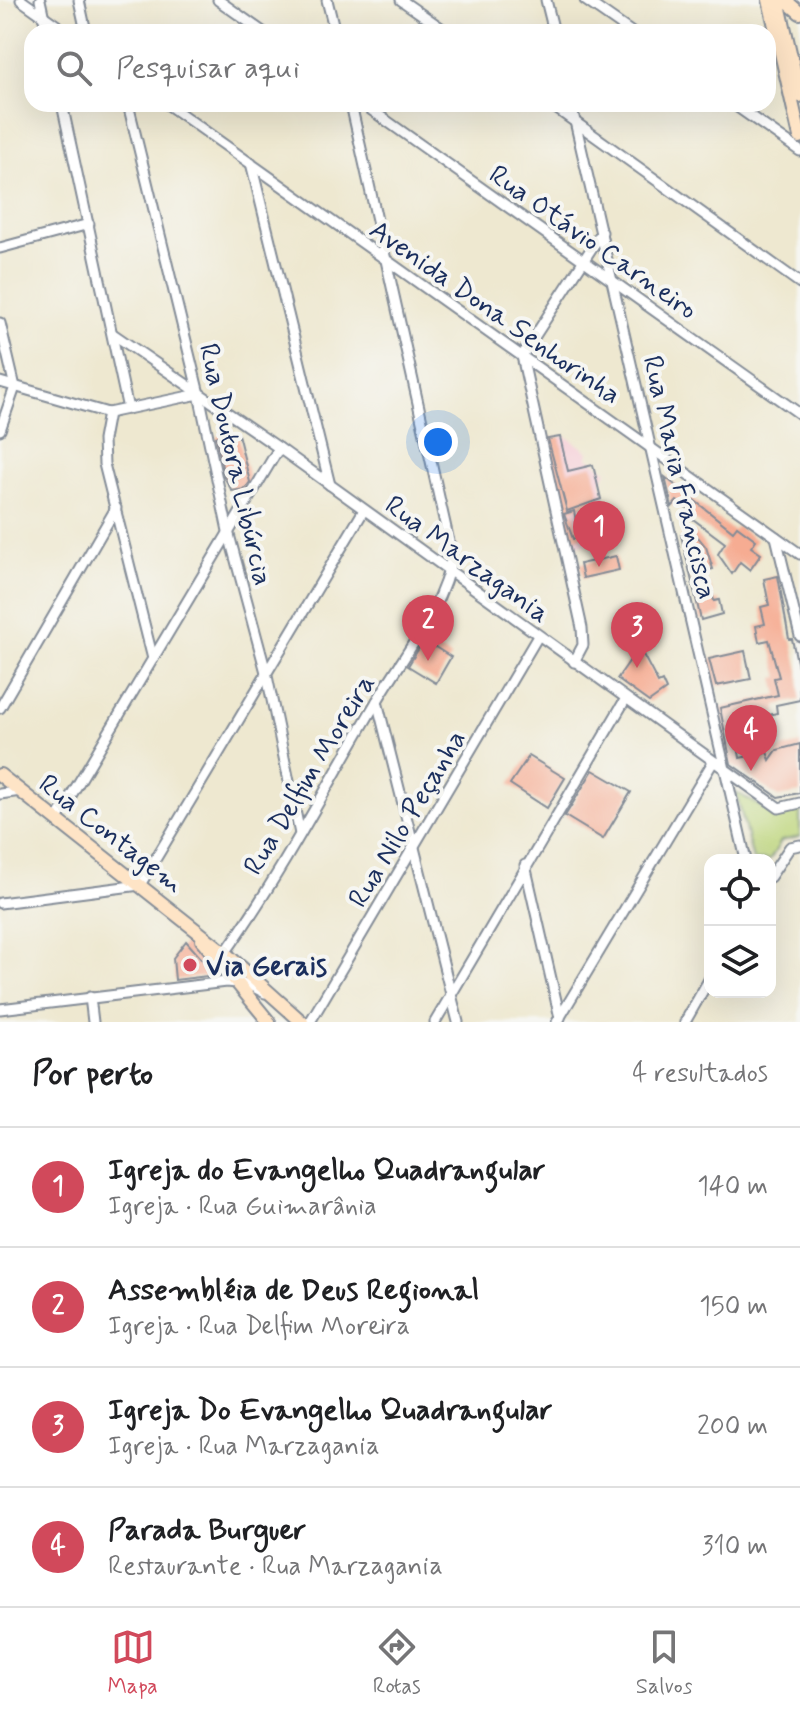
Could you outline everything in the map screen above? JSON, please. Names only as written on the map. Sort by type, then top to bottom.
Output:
[{"type":"street","points":[[21,0],[54,24]]},
{"type":"street","points":[[40,0],[45,24]]},
{"type":"street","points":[[79,0],[84,24]]},
{"type":"street","points":[[218,0],[252,24]]},
{"type":"street","points":[[327,0],[333,24]]},
{"type":"street","points":[[401,0],[436,24]]},
{"type":"street","points":[[546,0],[552,24]]},
{"type":"street","points":[[585,0],[620,24]]},
{"type":"street","points":[[769,0],[774,24]]},
{"type":"street","points":[[778,0],[800,96]]},
{"type":"street","points":[[785,0],[800,13]]},
{"type":"street","points":[[776,31],[800,137]]},
{"type":"street","points":[[64,112],[128,409]]},
{"type":"street","name":"Rua Doutora Libúrcia","points":[[130,112],[199,394],[228,531],[267,676],[300,834]]},
{"type":"street","name":"Avenida Dona Senhorinha","points":[[178,112],[800,554]]},
{"type":"street","points":[[353,112],[448,533],[452,555],[449,574]]},
{"type":"street","name":"Rua Otávio Carneiro","points":[[374,112],[800,414]]},
{"type":"street","points":[[561,112],[800,283]]},
{"type":"street","name":"Rua Maria Francisca","points":[[573,112],[745,854]]},
{"type":"street","points":[[744,112],[800,151]]},
{"type":"street","points":[[251,163],[330,485]]},
{"type":"street","points":[[0,248],[89,224]]},
{"type":"street","points":[[574,662],[583,645],[582,628],[522,356],[602,232]]},
{"type":"street","points":[[0,323],[15,387],[0,430]]},
{"type":"street","name":"Rua Marzagania","points":[[113,334],[279,448],[449,574],[779,808],[800,803]]},
{"type":"street","points":[[0,382],[108,413],[199,394]]},
{"type":"street","points":[[108,413],[103,451],[153,660]]},
{"type":"street","points":[[57,819],[279,448]]},
{"type":"street","points":[[0,708],[116,508]]},
{"type":"street","points":[[0,903],[140,885],[364,510]]},
{"type":"street","points":[[776,537],[800,636]]},
{"type":"street","name":"Rua Delfim Moreira","points":[[225,953],[300,834],[449,574]]},
{"type":"street","name":"Rua Nilo Peçanha","points":[[310,1022],[538,636]]},
{"type":"street","points":[[435,1022],[625,700]]},
{"type":"street","points":[[377,701],[458,1022]]},
{"type":"street","points":[[559,1021],[713,762]]},
{"type":"street","name":"Rua Contagem","points":[[0,775],[225,953],[302,1022]]},
{"type":"street","points":[[0,794],[21,791]]},
{"type":"street","points":[[776,868],[790,847],[800,845]]},
{"type":"street","points":[[525,865],[559,1021]]},
{"type":"street","name":"Rua Contagem","points":[[193,928],[269,1022]]},
{"type":"street","points":[[0,1009],[236,983],[272,996]]},
{"type":"street","points":[[685,1022],[704,989]]},
{"type":"street","points":[[90,997],[93,1022]]},
{"type":"shaded area","points":[[566,436],[589,452],[587,457],[607,471],[601,482],[615,536],[572,547],[546,439]]},
{"type":"green space","points":[[605,498],[615,536],[592,542],[583,503]]},
{"type":"green space","points":[[736,792],[776,816],[800,810],[800,837],[781,841],[773,854],[752,854]]},
{"type":"building","points":[[232,432],[238,434],[250,482],[245,489],[232,491],[224,477],[216,437]]},
{"type":"building","points":[[560,437],[568,471],[593,465],[601,499],[567,511],[548,439]]},
{"type":"building","points":[[665,477],[733,531],[737,526],[756,540],[751,547],[761,554],[750,570],[740,562],[732,574],[718,554],[725,543],[689,516],[692,512],[677,501],[672,507]]},
{"type":"building","points":[[574,511],[577,526],[586,524],[589,535],[573,539],[564,514]]},
{"type":"building","points":[[694,532],[706,547],[713,569],[702,572],[705,586],[710,585],[714,601],[719,600],[722,614],[701,620],[681,535]]},
{"type":"building","points":[[616,556],[619,570],[583,578],[580,564]]},
{"type":"building","points":[[778,576],[789,639],[792,639],[799,671],[800,700],[776,705],[777,713],[765,716],[769,733],[737,740],[740,758],[767,752],[770,760],[777,750],[800,744],[800,793],[778,797],[731,764],[720,708],[778,695],[774,678],[779,677],[769,640],[759,642],[756,626],[765,624],[761,607],[769,605],[764,579]]},
{"type":"building","points":[[424,640],[451,657],[436,683],[408,666]]},
{"type":"building","points":[[639,647],[658,683],[662,681],[666,690],[649,702],[617,679]]},
{"type":"building","points":[[745,651],[751,679],[716,686],[709,659]]},
{"type":"building","points":[[529,756],[565,778],[547,808],[510,784]]},
{"type":"building","points":[[593,770],[631,792],[603,839],[565,816]]},
{"type":"building","name":"Via Gerais","points":[[186,941],[216,975],[175,980],[173,958]]},
{"type":"place","name":"Igreja do Evangelho Quadrangular","points":[[599,567]]},
{"type":"place","name":"Assembléia de Deus Regional","points":[[428,661]]},
{"type":"place","name":"Igreja Do Evangelho Quadrangular","points":[[637,668]]},
{"type":"place","name":"Parada Burguer","points":[[751,771]]},
{"type":"place","name":"Via Gerais","points":[[190,965]]}]
